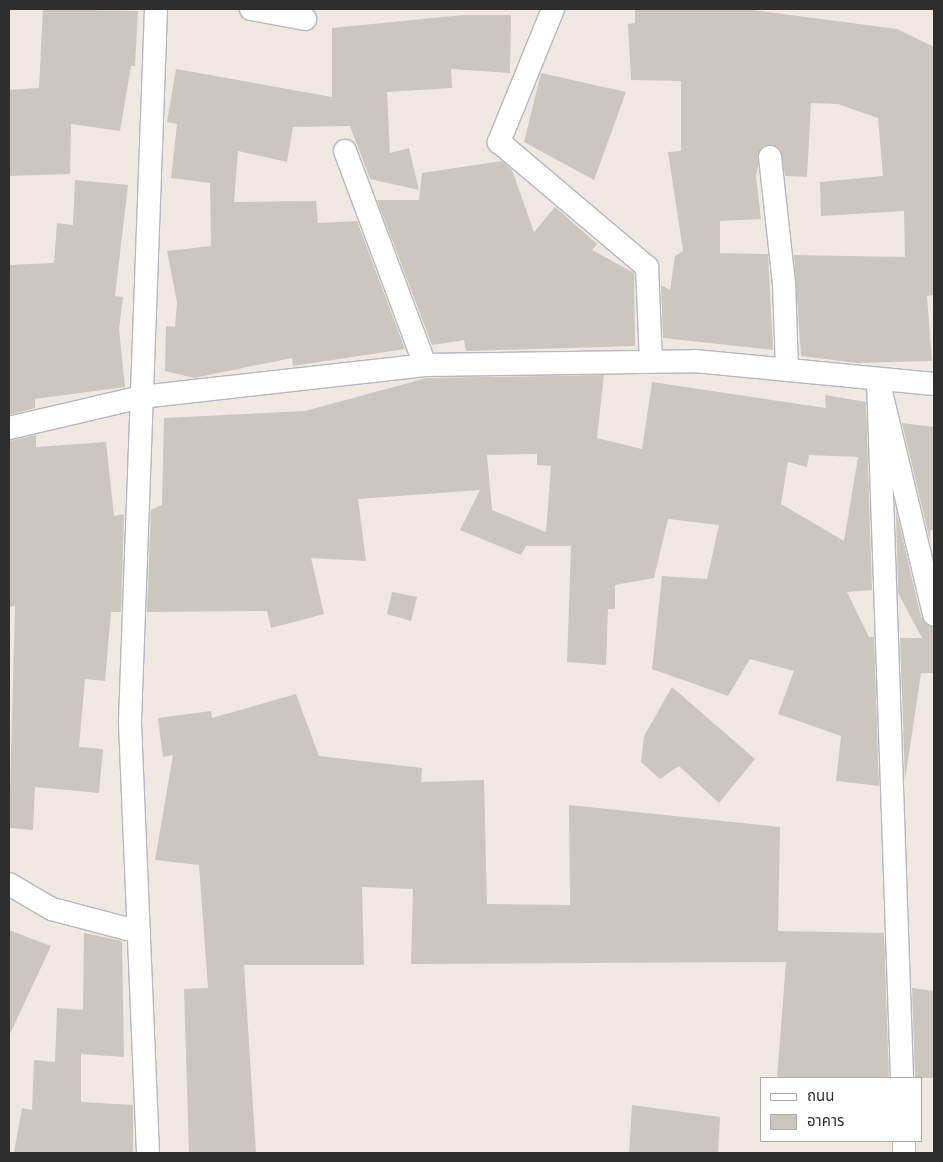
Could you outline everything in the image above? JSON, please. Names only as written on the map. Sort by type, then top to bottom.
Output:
[{"type":"street","points":[[148,1153],[130,721],[156,9]]},
{"type":"street","points":[[251,9],[305,19]]},
{"type":"street","points":[[552,9],[499,142],[647,267],[651,361]]},
{"type":"street","points":[[344,151],[425,365]]},
{"type":"street","points":[[770,157],[784,283],[787,370]]},
{"type":"street","points":[[9,428],[141,397],[425,365],[651,361],[787,370],[934,384]]},
{"type":"street","points":[[878,378],[934,614]]},
{"type":"street","points":[[878,378],[902,1077]]},
{"type":"street","points":[[9,884],[52,909],[139,932]]},
{"type":"building","points":[[43,9],[138,11],[135,66],[131,66],[120,131],[71,124],[70,174],[9,176],[9,90],[39,88]]},
{"type":"building","points":[[635,9],[744,9],[897,29],[934,47],[934,295],[927,296],[932,361],[857,363],[801,356],[794,255],[905,257],[904,211],[821,216],[820,182],[883,176],[878,118],[838,104],[811,103],[807,177],[785,176],[780,149],[763,146],[756,176],[761,219],[720,221],[720,253],[768,254],[773,350],[663,338],[661,285],[670,290],[675,256],[683,251],[668,152],[681,151],[681,81],[631,80],[628,24],[635,23]]},
{"type":"building","points":[[463,15],[511,15],[510,73],[451,69],[452,88],[387,92],[390,153],[409,148],[419,190],[370,179],[350,126],[293,127],[287,162],[238,151],[234,202],[316,201],[318,223],[357,221],[405,349],[293,366],[292,358],[194,378],[165,371],[166,326],[175,327],[177,302],[167,251],[211,246],[210,183],[171,178],[177,124],[167,122],[176,69],[332,97],[332,28]]},
{"type":"building","points":[[541,73],[626,92],[594,180],[524,142]]},
{"type":"building","points":[[502,161],[512,170],[534,232],[555,207],[597,244],[592,250],[634,273],[635,346],[466,351],[464,340],[432,345],[377,200],[419,200],[422,173]]},
{"type":"building","points":[[75,180],[128,185],[115,296],[123,297],[119,329],[125,387],[35,399],[35,408],[9,415],[9,265],[54,263],[57,223],[73,225]]},
{"type":"building","points":[[604,375],[597,438],[642,449],[652,382],[826,408],[825,395],[866,402],[872,590],[847,592],[869,637],[874,637],[879,786],[836,781],[841,736],[778,714],[794,671],[750,659],[728,696],[652,669],[662,576],[707,579],[719,525],[668,519],[654,578],[615,585],[615,609],[608,609],[606,665],[567,662],[571,546],[526,546],[521,555],[460,530],[480,490],[358,499],[366,561],[311,558],[324,614],[271,628],[267,611],[147,612],[151,510],[162,505],[164,418],[305,411],[427,378]],"holes":[[[537,454],[537,465],[551,466],[546,532],[492,510],[487,455]],[[809,455],[858,457],[844,541],[781,504],[788,462],[807,467]]]},
{"type":"building","points":[[902,423],[934,427],[934,530],[930,530],[930,541]]},
{"type":"building","points":[[36,435],[36,447],[106,442],[114,516],[124,514],[121,612],[111,612],[105,681],[85,679],[79,747],[103,749],[99,793],[35,787],[33,830],[9,828],[15,606],[9,607],[9,441]]},
{"type":"building","points":[[896,510],[921,617],[934,627],[934,673],[921,673],[905,780],[900,638],[922,638],[898,593]]},
{"type":"building","points":[[392,592],[417,597],[411,621],[387,614]]},
{"type":"building","points":[[672,687],[755,759],[719,803],[679,766],[660,779],[641,762],[644,736]]},
{"type":"building","points":[[296,694],[319,756],[422,768],[421,782],[484,780],[487,904],[570,905],[569,805],[780,827],[778,931],[884,933],[889,1077],[777,1077],[786,962],[411,964],[413,889],[362,887],[364,965],[244,965],[256,1153],[189,1153],[184,989],[208,988],[199,865],[155,860],[173,755],[163,757],[158,718],[211,711],[212,718]]},
{"type":"building","points":[[9,930],[51,946],[9,1036]]},
{"type":"building","points":[[84,933],[122,941],[124,1057],[81,1054],[81,1102],[133,1105],[133,1153],[14,1152],[22,1108],[32,1110],[34,1060],[55,1062],[57,1008],[83,1010]]},
{"type":"building","points":[[912,988],[934,991],[934,1078],[915,1077]]},
{"type":"building","points":[[632,1105],[720,1117],[718,1153],[629,1153]]}]
